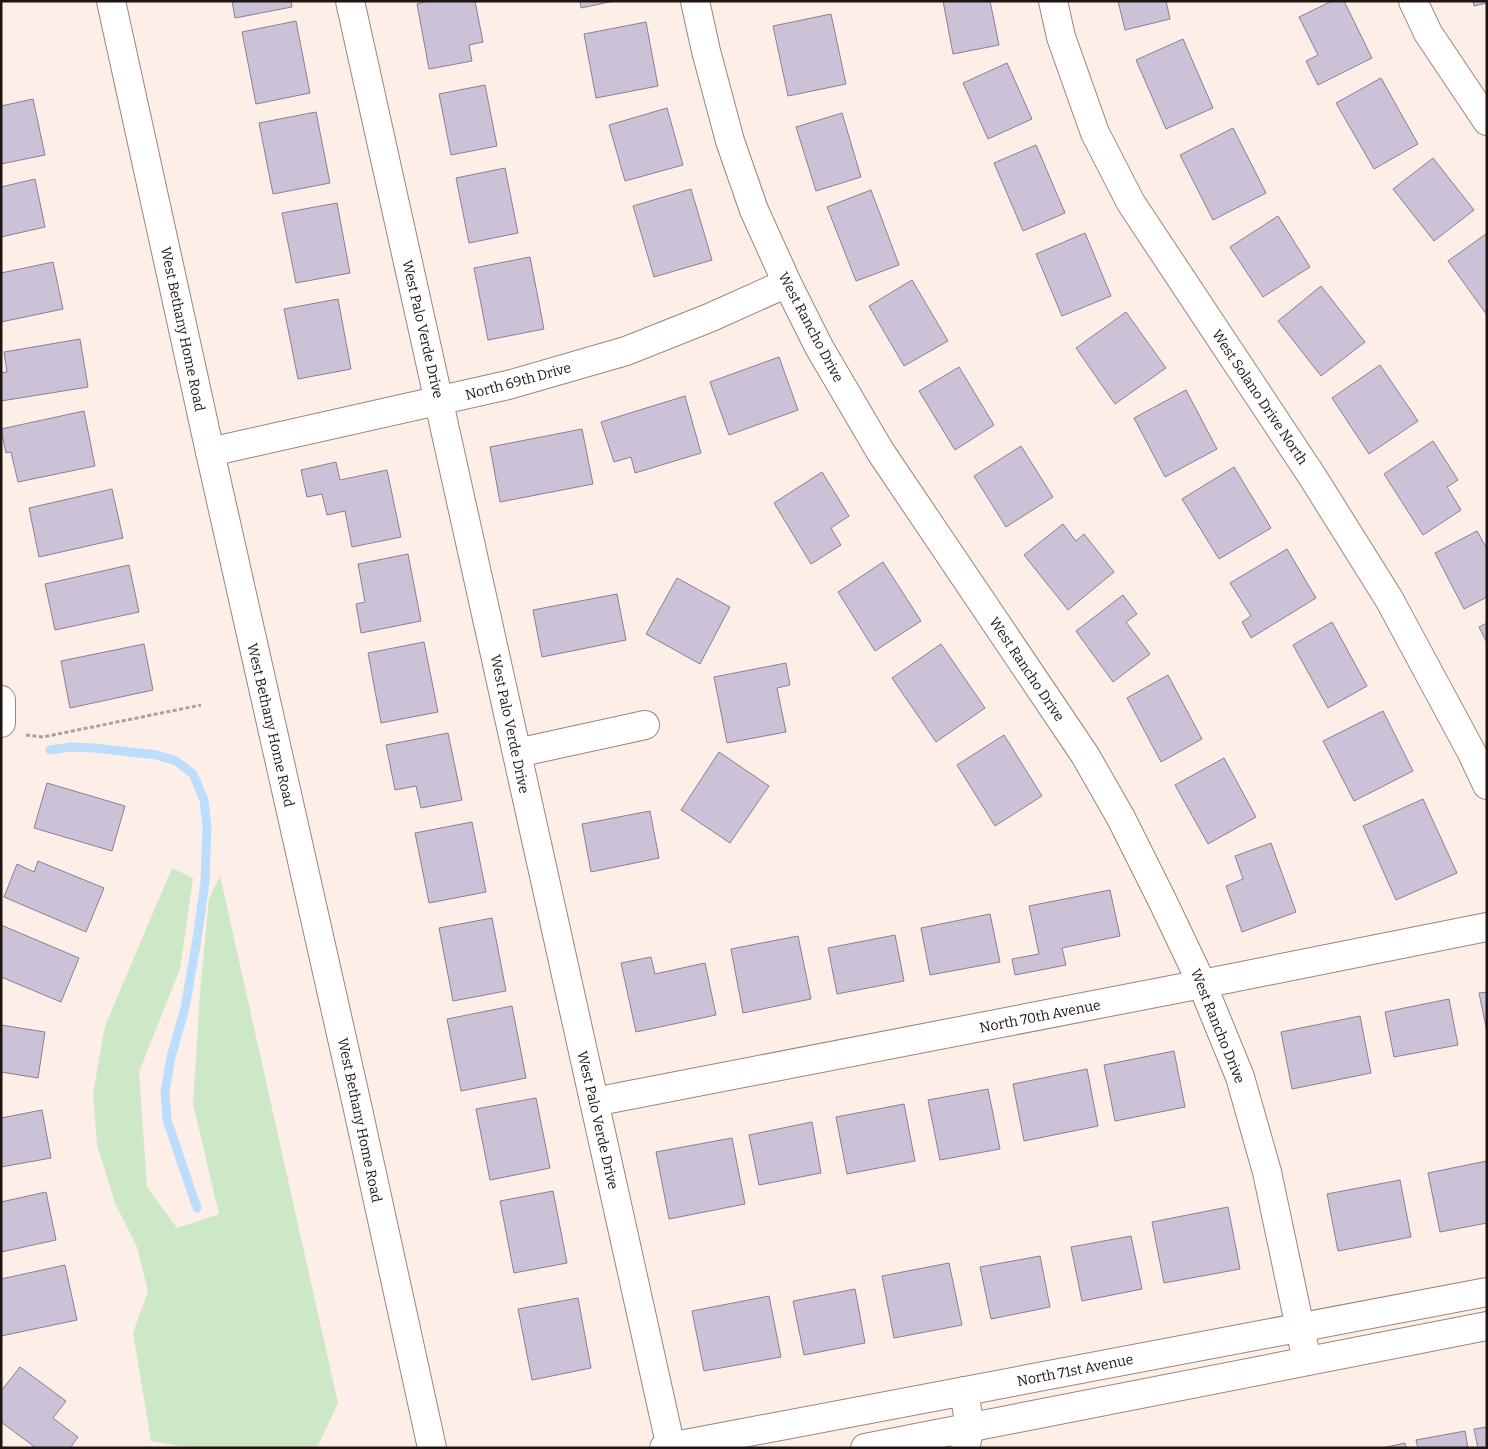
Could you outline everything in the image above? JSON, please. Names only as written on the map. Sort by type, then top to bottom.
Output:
[{"type":"street","name":"West Bethany Home Road","points":[[111,1],[432,1448]]},
{"type":"street","name":"West Palo Verde Drive","points":[[350,1],[594,1102],[668,1447]]},
{"type":"street","name":"West Rancho Drive","points":[[695,1],[730,141],[754,210],[819,347],[880,451],[1085,755],[1121,818],[1202,984],[1240,1077],[1268,1172],[1307,1361]]},
{"type":"street","name":"West Solano Drive North","points":[[1053,1],[1061,37],[1095,133],[1131,203],[1306,467],[1389,599],[1472,752],[1487,784]]},
{"type":"street","points":[[1413,1],[1428,34],[1487,121]]},
{"type":"street","name":"North 69th Drive","points":[[210,452],[508,385],[626,351],[709,318],[787,283]]},
{"type":"street","points":[[1,700],[1,723]]},
{"type":"street","points":[[517,753],[645,725]]},
{"type":"street","name":"North 70th Avenue","points":[[594,1102],[1487,927]]},
{"type":"street","name":"North 71st Avenue","points":[[668,1447],[1487,1292]]},
{"type":"street","points":[[865,1448],[968,1438],[1307,1361],[1487,1326]]},
{"type":"street","points":[[964,1391],[968,1438]]},
{"type":"street","points":[[968,1438],[988,1448]]},
{"type":"path","points":[[26,735],[43,737],[201,705]]},
{"type":"green space","points":[[172,868],[193,878],[180,969],[139,1072],[147,1187],[177,1228],[219,1214],[193,1104],[200,993],[209,899],[220,876],[338,1403],[317,1448],[192,1448],[151,1441],[133,1333],[148,1291],[137,1247],[115,1203],[97,1145],[93,1094],[105,1026]]},
{"type":"building","points":[[232,1],[291,1],[292,7],[235,18]]},
{"type":"building","points":[[429,1],[475,1],[483,42],[469,45],[472,61],[429,69],[417,4]]},
{"type":"building","points":[[580,1],[614,1],[581,8]]},
{"type":"building","points":[[943,1],[990,1],[999,45],[953,54]]},
{"type":"building","points":[[1118,1],[1166,1],[1170,19],[1125,30]]},
{"type":"building","points":[[1332,1],[1344,1],[1372,58],[1318,85],[1306,61],[1318,55],[1299,17]]},
{"type":"building","points":[[1473,1],[1487,1],[1487,3],[1474,6]]},
{"type":"building","points":[[831,14],[846,84],[788,96],[773,26]]},
{"type":"building","points":[[296,21],[310,93],[256,104],[242,32]]},
{"type":"building","points":[[646,22],[658,86],[596,98],[584,34]]},
{"type":"building","points":[[1183,39],[1213,108],[1166,129],[1136,60]]},
{"type":"building","points":[[1007,63],[1032,119],[988,139],[963,83]]},
{"type":"building","points":[[1381,78],[1418,144],[1374,169],[1336,103]]},
{"type":"building","points":[[485,85],[497,146],[451,155],[439,94]]},
{"type":"building","points":[[33,99],[45,155],[1,164],[1,106]]},
{"type":"building","points":[[667,108],[683,165],[625,181],[609,125]]},
{"type":"building","points":[[316,112],[330,183],[273,194],[259,123]]},
{"type":"building","points":[[842,113],[861,177],[816,191],[796,127]]},
{"type":"building","points":[[1233,128],[1266,193],[1213,220],[1180,155]]},
{"type":"building","points":[[1036,145],[1065,213],[1023,231],[994,163]]},
{"type":"building","points":[[1433,158],[1474,210],[1434,241],[1393,189]]},
{"type":"building","points":[[505,168],[518,233],[469,243],[456,178]]},
{"type":"building","points":[[35,179],[45,227],[1,237],[1,187]]},
{"type":"building","points":[[691,189],[712,260],[654,277],[633,206]]},
{"type":"building","points":[[871,190],[899,265],[856,281],[827,207]]},
{"type":"building","points":[[337,203],[350,273],[296,283],[282,213]]},
{"type":"building","points":[[1278,216],[1310,267],[1263,297],[1230,247]]},
{"type":"building","points":[[1085,233],[1111,296],[1062,316],[1036,254]]},
{"type":"building","points":[[1487,235],[1487,315],[1448,261]]},
{"type":"building","points":[[530,257],[544,329],[488,340],[474,268]]},
{"type":"building","points":[[53,262],[63,309],[1,322],[1,273]]},
{"type":"building","points":[[912,280],[948,341],[904,366],[869,306]]},
{"type":"building","points":[[1321,286],[1365,342],[1321,376],[1278,321]]},
{"type":"building","points":[[338,299],[351,369],[298,379],[284,309]]},
{"type":"building","points":[[1126,312],[1166,368],[1115,404],[1076,348]]},
{"type":"building","points":[[80,339],[88,387],[1,401],[1,373],[7,372],[4,352]]},
{"type":"building","points":[[779,357],[798,410],[729,435],[710,382]]},
{"type":"building","points":[[1380,365],[1418,421],[1369,454],[1332,398]]},
{"type":"building","points":[[959,367],[994,425],[955,450],[919,391]]},
{"type":"building","points":[[1186,390],[1217,449],[1165,477],[1134,418]]},
{"type":"building","points":[[685,396],[701,453],[635,473],[631,457],[614,462],[601,422]]},
{"type":"building","points":[[84,411],[95,466],[18,482],[11,452],[6,453],[1,429]]},
{"type":"building","points":[[582,429],[593,484],[500,502],[490,447]]},
{"type":"building","points":[[1433,441],[1458,480],[1447,487],[1461,510],[1423,535],[1384,474]]},
{"type":"building","points":[[1021,446],[1053,497],[1006,527],[974,476]]},
{"type":"building","points":[[336,462],[340,480],[387,470],[401,537],[352,547],[345,511],[327,515],[322,494],[307,497],[301,470]]},
{"type":"building","points":[[1234,467],[1271,528],[1219,559],[1182,499]]},
{"type":"building","points":[[822,472],[849,516],[831,528],[841,545],[811,564],[774,503]]},
{"type":"building","points":[[112,489],[123,538],[39,557],[29,508]]},
{"type":"building","points":[[1063,524],[1076,541],[1084,534],[1114,572],[1068,610],[1024,555]]},
{"type":"building","points":[[1477,531],[1487,549],[1487,597],[1464,609],[1435,553]]},
{"type":"building","points":[[1287,549],[1316,598],[1251,638],[1242,622],[1251,616],[1230,583]]},
{"type":"building","points":[[408,554],[421,621],[361,633],[356,604],[365,602],[358,564]]},
{"type":"building","points":[[883,562],[921,621],[875,651],[838,592]]},
{"type":"building","points":[[129,565],[139,612],[55,630],[45,584]]},
{"type":"building","points":[[677,578],[730,607],[700,664],[646,634]]},
{"type":"building","points":[[617,594],[626,640],[542,657],[533,610]]},
{"type":"building","points":[[1123,595],[1137,614],[1126,622],[1150,654],[1113,682],[1076,631]]},
{"type":"building","points":[[1332,622],[1367,686],[1328,708],[1293,645]]},
{"type":"building","points":[[1487,623],[1487,643],[1479,627]]},
{"type":"building","points":[[424,642],[438,712],[381,723],[368,653]]},
{"type":"building","points":[[144,644],[153,690],[70,708],[61,661]]},
{"type":"building","points":[[941,644],[985,708],[936,742],[892,678]]},
{"type":"building","points":[[786,663],[790,685],[777,688],[786,732],[727,743],[714,677]]},
{"type":"building","points":[[1168,675],[1202,739],[1161,762],[1127,698]]},
{"type":"building","points":[[1383,711],[1413,771],[1354,801],[1323,741]]},
{"type":"building","points":[[448,733],[462,800],[421,808],[416,786],[395,790],[386,745]]},
{"type":"building","points":[[1004,735],[1042,796],[995,826],[957,765]]},
{"type":"building","points":[[719,752],[769,786],[730,843],[681,810]]},
{"type":"building","points":[[1224,758],[1256,817],[1208,844],[1175,785]]},
{"type":"building","points":[[47,783],[125,806],[112,851],[34,828]]},
{"type":"building","points":[[1423,799],[1457,873],[1396,900],[1363,826]]},
{"type":"building","points":[[650,811],[659,858],[591,872],[582,824]]},
{"type":"building","points":[[472,822],[486,892],[429,903],[415,833]]},
{"type":"building","points":[[1271,843],[1296,912],[1242,932],[1226,886],[1243,879],[1235,856]]},
{"type":"building","points":[[38,861],[104,888],[86,932],[4,897],[17,864],[34,872]]},
{"type":"building","points":[[1110,890],[1120,936],[1062,948],[1066,965],[1015,975],[1012,959],[1039,954],[1029,906]]},
{"type":"building","points":[[990,914],[1000,962],[930,975],[921,928]]},
{"type":"building","points":[[492,918],[506,991],[453,1001],[439,928]]},
{"type":"building","points":[[1,925],[79,958],[61,1002],[1,977]]},
{"type":"building","points":[[895,935],[904,981],[837,994],[828,948]]},
{"type":"building","points":[[798,936],[811,999],[743,1013],[731,949]]},
{"type":"building","points":[[651,957],[655,974],[705,963],[716,1015],[636,1032],[621,963]]},
{"type":"building","points":[[1487,992],[1487,1032],[1479,993]]},
{"type":"building","points":[[1449,999],[1458,1045],[1394,1057],[1385,1012]]},
{"type":"building","points":[[512,1006],[526,1078],[461,1091],[447,1019]]},
{"type":"building","points":[[1360,1016],[1371,1073],[1292,1089],[1281,1032]]},
{"type":"building","points":[[1,1025],[45,1032],[38,1078],[1,1072]]},
{"type":"building","points":[[1174,1051],[1185,1107],[1115,1121],[1104,1065]]},
{"type":"building","points":[[1087,1069],[1098,1126],[1024,1141],[1013,1084]]},
{"type":"building","points":[[988,1089],[1000,1149],[940,1160],[928,1100]]},
{"type":"building","points":[[536,1098],[550,1168],[490,1180],[476,1109]]},
{"type":"building","points":[[904,1104],[915,1161],[847,1174],[836,1117]]},
{"type":"building","points":[[42,1110],[51,1158],[1,1167],[1,1118]]},
{"type":"building","points":[[812,1122],[821,1173],[759,1185],[749,1135]]},
{"type":"building","points":[[732,1138],[745,1204],[669,1219],[656,1152]]},
{"type":"building","points":[[1487,1161],[1487,1223],[1440,1232],[1428,1173]]},
{"type":"building","points":[[1400,1180],[1411,1237],[1338,1251],[1327,1194]]},
{"type":"building","points":[[553,1191],[567,1263],[514,1273],[500,1201]]},
{"type":"building","points":[[46,1192],[56,1240],[1,1252],[1,1202]]},
{"type":"building","points":[[1228,1207],[1240,1269],[1164,1283],[1152,1222]]},
{"type":"building","points":[[1131,1236],[1142,1289],[1082,1301],[1071,1247]]},
{"type":"building","points":[[1040,1256],[1050,1307],[991,1319],[980,1267]]},
{"type":"building","points":[[949,1263],[962,1325],[894,1338],[882,1276]]},
{"type":"building","points":[[65,1265],[77,1320],[1,1336],[1,1279]]},
{"type":"building","points":[[855,1289],[865,1343],[804,1355],[793,1301]]},
{"type":"building","points":[[769,1296],[781,1357],[704,1371],[692,1311]]},
{"type":"building","points":[[578,1298],[591,1368],[532,1380],[518,1309]]},
{"type":"building","points":[[20,1367],[66,1401],[53,1418],[78,1437],[70,1448],[36,1448],[1,1422],[1,1391]]},
{"type":"building","points":[[1487,1427],[1487,1448],[1478,1448],[1474,1429]]},
{"type":"building","points":[[1465,1431],[1468,1448],[1418,1448],[1416,1440]]},
{"type":"building","points":[[1405,1443],[1406,1448],[1382,1448]]},
{"type":"waterway","points":[[50,750],[71,747],[94,748],[157,755],[176,761],[193,774],[204,800],[207,827],[205,882],[185,1008],[171,1057],[165,1091],[167,1120],[197,1208]]}]
